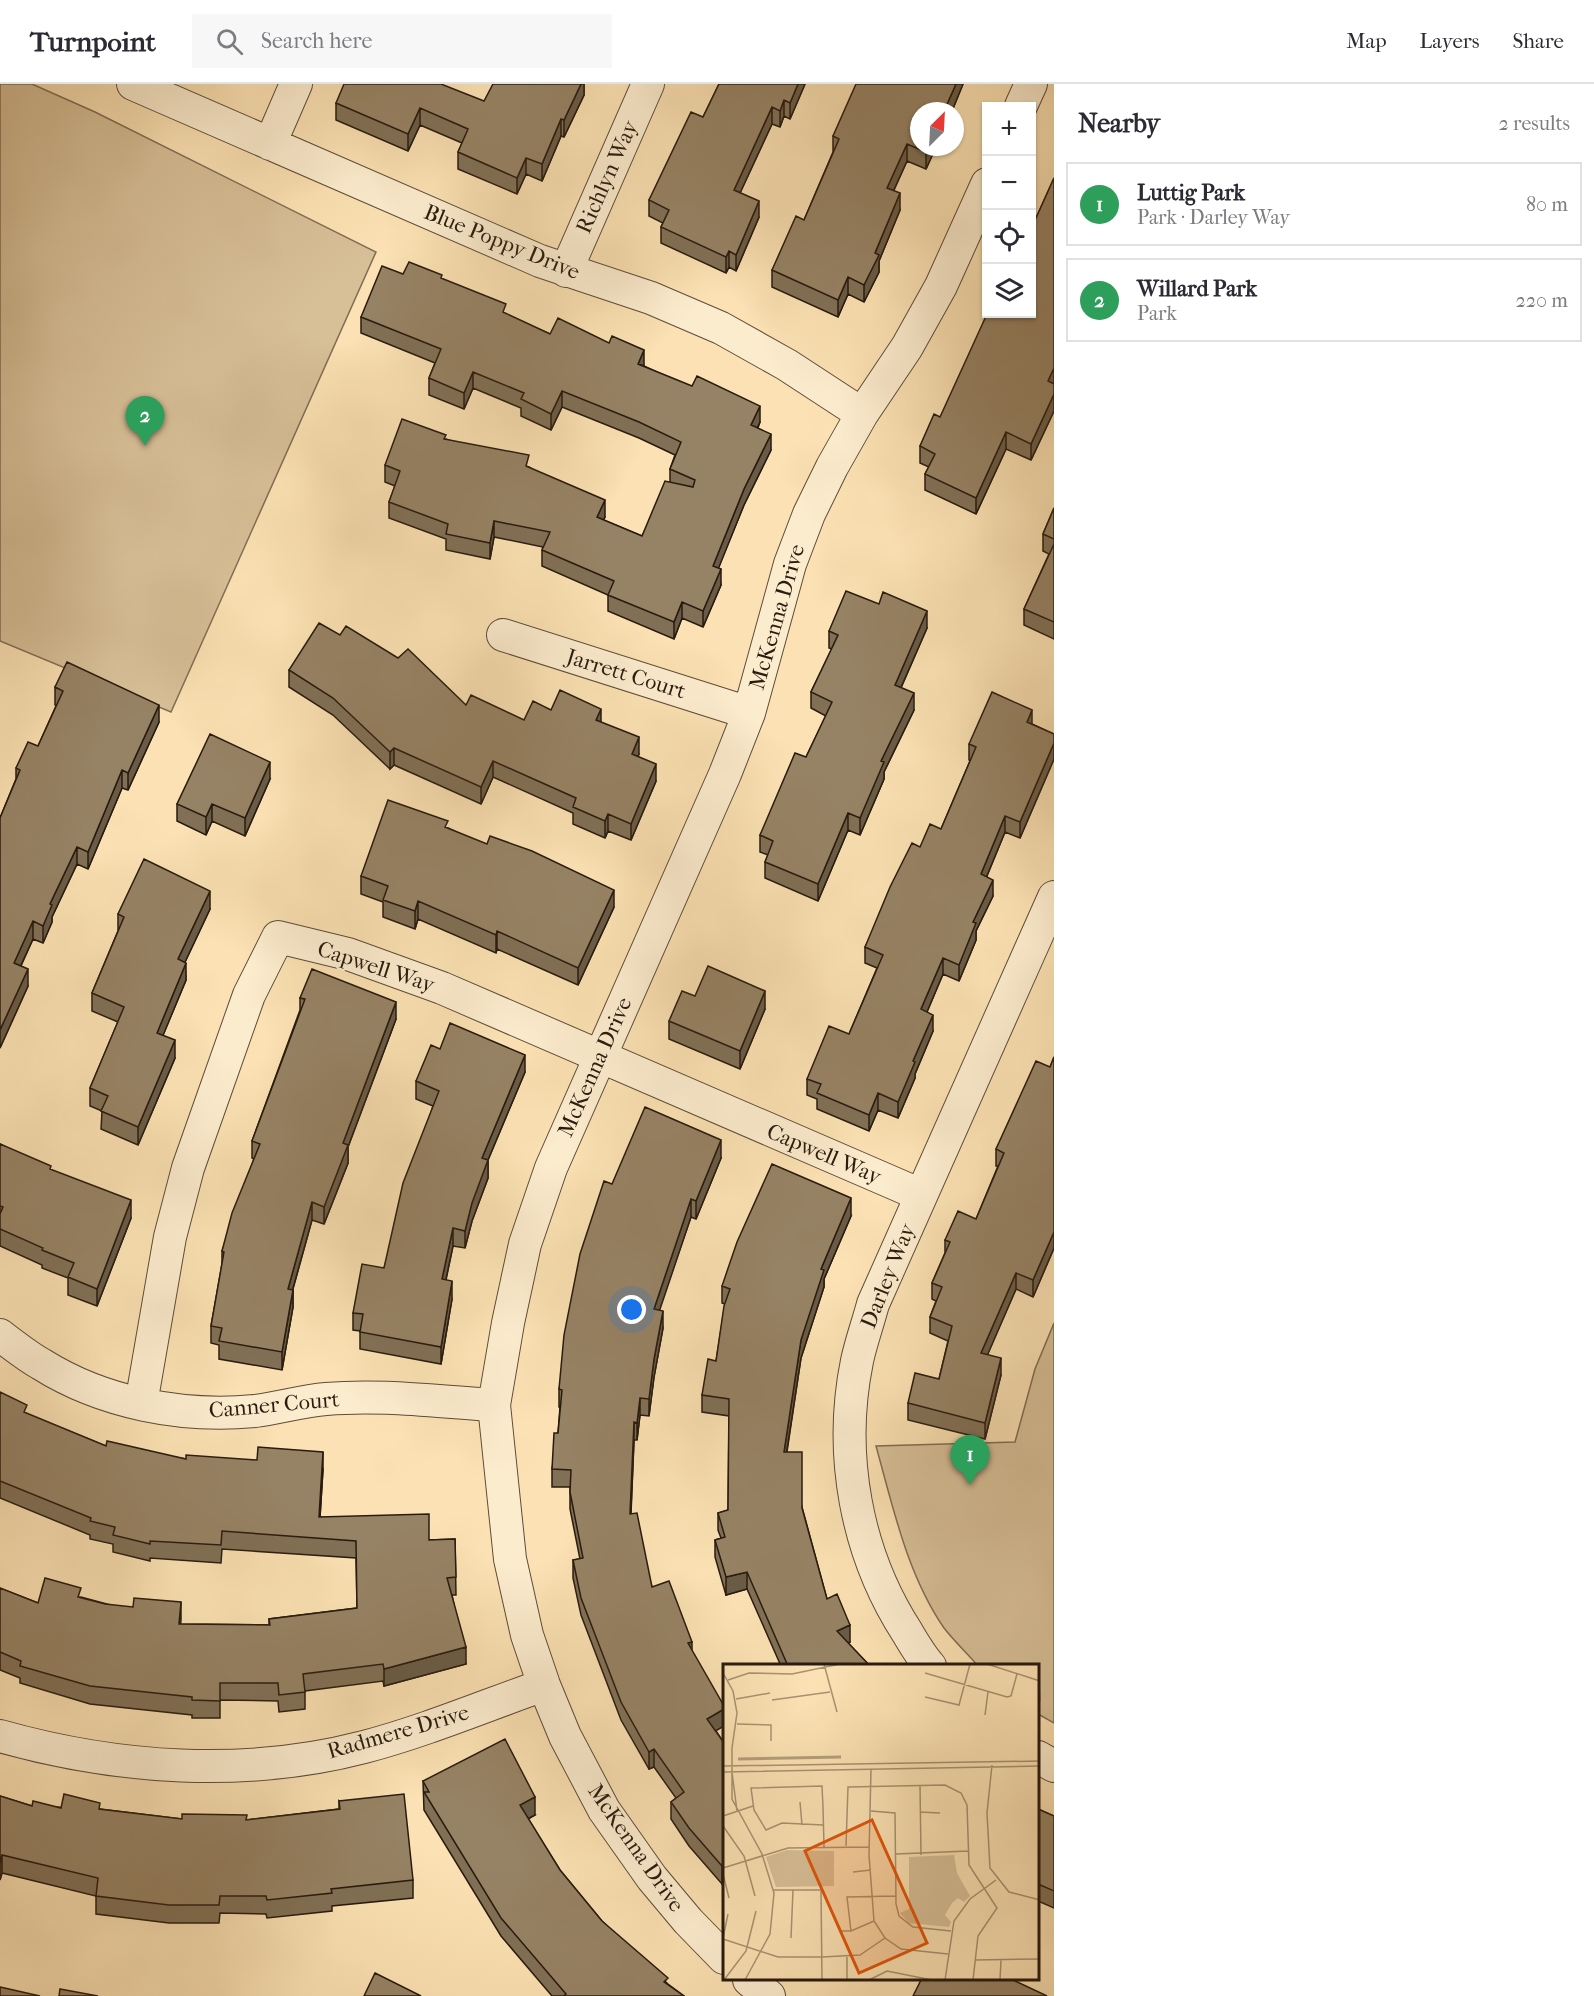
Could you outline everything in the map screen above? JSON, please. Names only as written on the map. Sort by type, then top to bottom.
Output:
[{"type":"street","name":"Blue Poppy Drive","points":[[133,84],[529,257],[651,298],[721,328],[787,365],[862,414]]},
{"type":"street","points":[[270,144],[296,84]]},
{"type":"street","name":"Richlyn Way","points":[[566,271],[648,84]]},
{"type":"street","points":[[1023,102],[1031,84]]},
{"type":"street","name":"McKenna Drive","points":[[723,1957],[688,1921],[652,1878],[604,1810],[565,1736],[527,1635],[510,1559],[494,1405],[525,1244],[551,1168],[725,774],[749,713],[794,554],[809,514],[862,414],[908,347],[941,286],[982,195]]},
{"type":"street","name":"Jarrett Court","points":[[503,635],[749,713]]},
{"type":"street","name":"Darley Way","points":[[929,1664],[892,1609],[863,1536],[851,1478],[850,1419],[857,1360],[873,1304],[1054,897]]},
{"type":"street","name":"Capwell Way","points":[[141,1404],[170,1237],[188,1168],[249,995],[279,937],[348,954],[442,988],[921,1195]]},
{"type":"street","name":"Canner Court","points":[[0,1335],[41,1365],[91,1389],[141,1404],[199,1412],[254,1411],[326,1399],[379,1397],[494,1405]]},
{"type":"street","name":"Radmere Drive","points":[[0,1736],[42,1748],[121,1762],[202,1766],[282,1762],[361,1747],[413,1732],[544,1685]]},
{"type":"street","points":[[1039,1758],[1054,1766]]},
{"type":"street","points":[[750,1981],[769,1996]]},
{"type":"shaded area","points":[[0,84],[32,84],[95,112],[376,252],[171,712],[0,641]]},
{"type":"shaded area","points":[[1054,1323],[1054,1723],[1039,1715],[1039,1664],[976,1664],[944,1628],[931,1607],[911,1563],[895,1516],[876,1446],[1015,1442],[1035,1369]]},
{"type":"building","points":[[344,84],[441,84],[484,101],[493,84],[581,84],[564,120],[561,119],[542,164],[526,158],[517,178],[458,152],[468,129],[420,108],[408,134],[336,103]]},
{"type":"building","points":[[719,84],[798,84],[790,103],[784,100],[780,111],[772,107],[734,190],[759,201],[736,255],[729,251],[726,257],[661,227],[669,210],[649,200],[691,112],[703,117]]},
{"type":"building","points":[[856,84],[956,84],[948,102],[910,102],[910,145],[907,144],[887,188],[900,193],[875,253],[879,255],[864,285],[848,277],[838,300],[772,270],[796,216],[804,220],[839,139],[833,136]]},
{"type":"building","points":[[1054,178],[1054,368],[1048,381],[1054,384],[1054,394],[1031,444],[1006,432],[976,498],[925,474],[935,454],[920,446],[934,414],[940,417],[985,318],[1036,318],[1036,218]]},
{"type":"building","points":[[409,262],[442,275],[441,278],[506,304],[503,312],[550,334],[558,318],[609,343],[612,336],[644,350],[638,364],[692,386],[697,376],[760,406],[751,425],[771,434],[744,489],[713,566],[721,569],[703,611],[682,602],[674,622],[608,595],[614,581],[542,550],[550,532],[494,521],[490,543],[446,534],[448,524],[389,502],[400,471],[385,465],[402,419],[446,435],[444,439],[529,455],[526,466],[605,500],[597,517],[642,536],[665,481],[693,487],[695,480],[670,469],[681,442],[639,422],[562,391],[551,414],[521,399],[524,393],[473,372],[464,393],[429,378],[441,349],[361,317],[382,266],[403,274]]},
{"type":"building","points":[[1054,508],[1054,539],[1043,534]]},
{"type":"building","points":[[1054,544],[1054,622],[1024,609]]},
{"type":"building","points":[[846,591],[879,604],[883,592],[927,611],[895,685],[914,693],[881,761],[884,762],[860,818],[848,813],[818,884],[765,862],[773,841],[760,835],[795,753],[806,757],[832,702],[811,692],[838,635],[829,631]]},
{"type":"building","points":[[319,623],[340,635],[346,626],[398,658],[408,649],[466,705],[471,695],[524,720],[533,701],[551,710],[560,690],[601,709],[596,720],[639,737],[632,754],[656,764],[631,824],[608,814],[605,821],[573,807],[576,798],[493,761],[481,787],[394,748],[390,752],[333,698],[289,670]]},
{"type":"building","points":[[67,662],[159,705],[128,773],[122,770],[88,852],[77,847],[50,904],[52,905],[43,926],[33,921],[14,963],[28,969],[0,1030],[0,818],[20,770],[16,768],[28,742],[38,746],[63,691],[55,687]]},
{"type":"building","points":[[992,692],[1032,710],[1027,722],[1054,734],[1054,743],[1020,822],[1005,816],[981,874],[993,880],[973,922],[976,923],[959,965],[943,958],[921,1009],[933,1015],[898,1102],[878,1093],[869,1115],[817,1093],[821,1084],[807,1079],[829,1026],[849,1034],[883,955],[865,947],[890,887],[912,843],[920,847],[930,824],[941,829],[976,747],[969,744]]},
{"type":"building","points":[[210,734],[270,762],[245,818],[212,804],[206,817],[177,804]]},
{"type":"building","points":[[388,800],[448,821],[445,827],[487,844],[490,836],[532,851],[614,890],[578,968],[497,931],[496,935],[418,901],[415,911],[383,900],[388,886],[361,876]]},
{"type":"building","points":[[144,859],[210,891],[178,959],[186,963],[157,1033],[175,1040],[138,1127],[101,1111],[108,1096],[90,1088],[124,1007],[92,993],[124,917],[118,914]]},
{"type":"building","points":[[708,966],[765,991],[740,1051],[669,1021],[682,991],[695,996]]},
{"type":"building","points":[[312,969],[396,1002],[343,1143],[348,1145],[324,1207],[312,1202],[288,1289],[293,1290],[282,1352],[219,1341],[222,1328],[211,1326],[224,1252],[222,1251],[232,1213],[260,1144],[252,1141],[305,999],[300,998]]},
{"type":"building","points":[[450,1023],[525,1055],[482,1158],[488,1160],[472,1203],[465,1231],[453,1228],[442,1279],[452,1281],[441,1347],[360,1332],[363,1314],[353,1313],[362,1264],[384,1268],[403,1183],[439,1091],[416,1081],[431,1045],[440,1049]]},
{"type":"building","points":[[1054,1057],[1054,1232],[1033,1280],[1016,1273],[981,1353],[1001,1358],[985,1423],[908,1403],[915,1373],[939,1379],[952,1326],[930,1317],[942,1287],[932,1283],[950,1242],[945,1240],[958,1211],[976,1219],[1004,1153],[996,1149],[1036,1061],[1050,1067]]},
{"type":"building","points":[[645,1107],[721,1140],[696,1201],[691,1199],[654,1309],[663,1311],[649,1399],[640,1398],[637,1423],[634,1422],[630,1514],[637,1513],[652,1587],[669,1581],[692,1642],[688,1643],[723,1704],[723,1710],[707,1719],[723,1742],[722,1866],[689,1828],[671,1802],[684,1792],[654,1749],[649,1752],[621,1702],[581,1598],[573,1560],[583,1558],[570,1492],[571,1470],[552,1469],[554,1433],[558,1433],[562,1390],[559,1389],[564,1335],[580,1254],[604,1181],[612,1184]]},
{"type":"building","points":[[0,1144],[51,1166],[50,1169],[131,1200],[97,1289],[68,1277],[74,1263],[0,1229],[0,1214],[3,1207],[0,1206]]},
{"type":"building","points":[[772,1164],[851,1198],[821,1269],[824,1270],[801,1340],[784,1452],[802,1452],[802,1508],[827,1599],[837,1594],[850,1625],[837,1631],[868,1664],[787,1664],[747,1572],[726,1577],[715,1540],[725,1537],[718,1513],[728,1510],[729,1399],[702,1395],[708,1359],[716,1361],[724,1306],[730,1289],[722,1286],[737,1242]]},
{"type":"building","points":[[0,1392],[27,1405],[24,1412],[106,1446],[107,1441],[186,1459],[186,1455],[257,1460],[258,1447],[323,1452],[319,1517],[429,1514],[429,1540],[455,1539],[456,1577],[447,1578],[466,1647],[384,1669],[383,1664],[303,1674],[305,1692],[279,1695],[278,1683],[220,1683],[220,1701],[192,1700],[192,1697],[90,1686],[20,1666],[21,1661],[0,1652],[0,1588],[38,1603],[45,1578],[81,1588],[78,1597],[105,1604],[133,1607],[134,1598],[181,1602],[179,1624],[270,1625],[269,1619],[357,1608],[356,1541],[222,1531],[221,1545],[150,1541],[150,1544],[113,1535],[115,1527],[90,1521],[91,1518],[0,1481]]},
{"type":"building","points":[[505,1739],[535,1797],[520,1805],[560,1870],[602,1921],[668,1978],[664,1982],[684,1996],[564,1996],[566,1994],[501,1918],[424,1792],[429,1792],[423,1781]]},
{"type":"building","points":[[64,1794],[100,1803],[99,1809],[182,1819],[182,1814],[247,1815],[246,1820],[340,1809],[339,1801],[404,1794],[413,1880],[331,1889],[332,1893],[267,1900],[266,1896],[220,1896],[219,1905],[169,1905],[96,1896],[98,1878],[2,1855],[0,1863],[0,1796],[32,1806],[33,1801],[61,1808]]},
{"type":"building","points":[[1039,1809],[1054,1816],[1054,1891],[1039,1884]]},
{"type":"building","points":[[375,1973],[421,1996],[364,1996]]},
{"type":"building","points":[[920,1981],[1015,1981],[1047,1996],[913,1996]]},
{"type":"building","points":[[0,1987],[40,1996],[0,1996]]},
{"type":"building","points":[[60,1989],[98,1996],[59,1996]]},
{"type":"place","name":"Willard Park","points":[[145,446]]},
{"type":"place","name":"Luttig Park","points":[[970,1485]]}]
